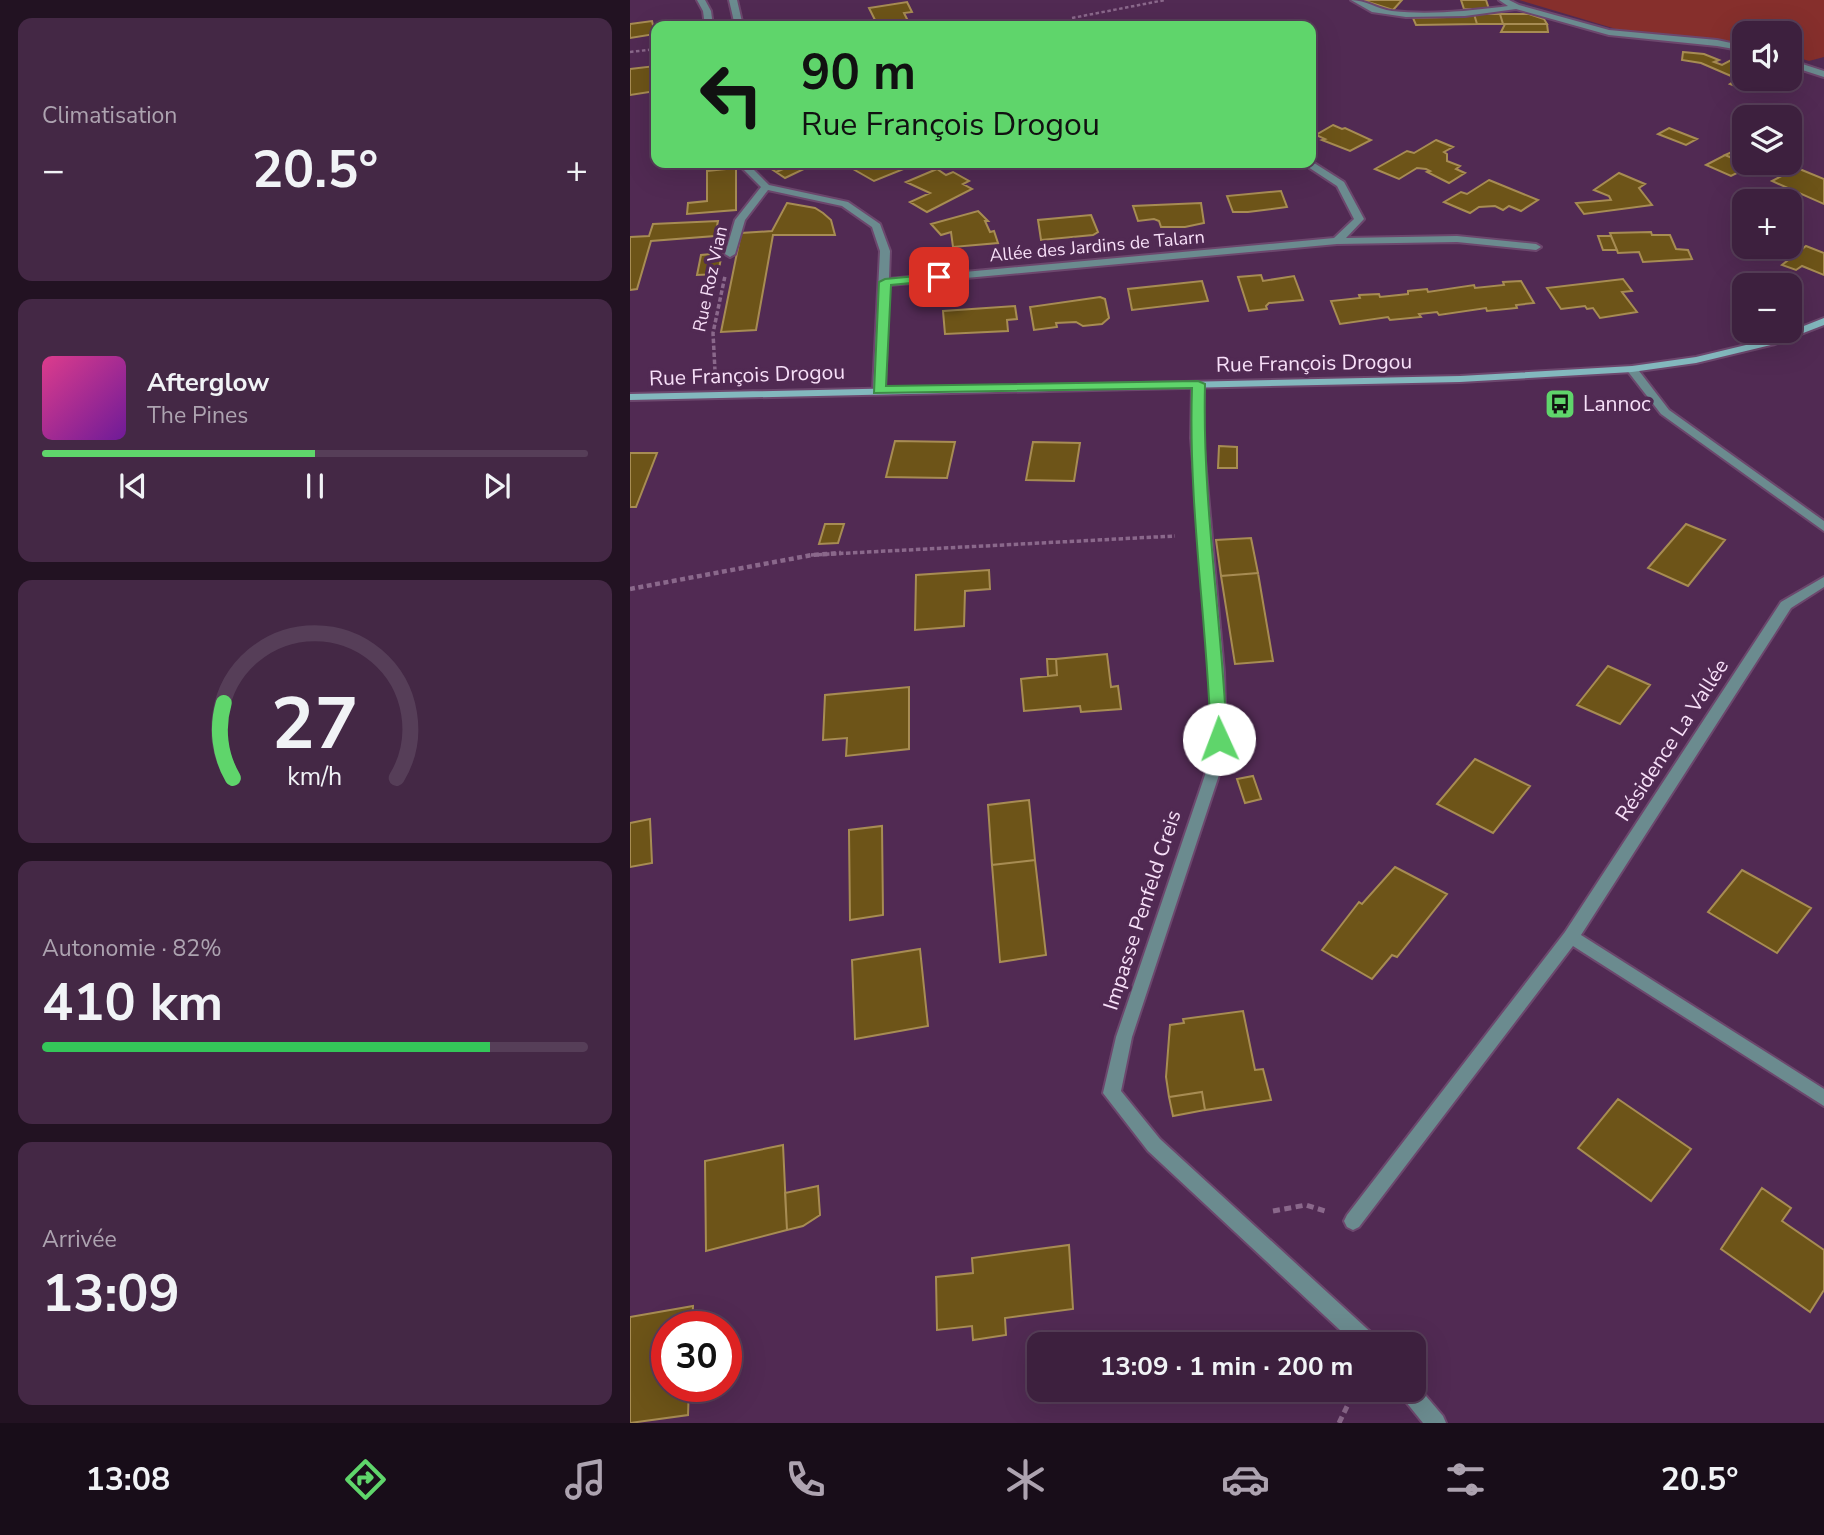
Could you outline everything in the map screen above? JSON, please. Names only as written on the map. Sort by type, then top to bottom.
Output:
[{"type":"street","points":[[701,0],[708,21]]},
{"type":"street","points":[[733,0],[738,21]]},
{"type":"street","points":[[1355,0],[1375,10],[1416,14],[1516,7]]},
{"type":"street","points":[[1503,0],[1516,7],[1609,32],[1732,47]]},
{"type":"street","points":[[1802,67],[1824,74]]},
{"type":"street","points":[[748,168],[766,187],[845,204],[876,226],[885,251],[879,390]]},
{"type":"street","points":[[1315,168],[1341,184],[1359,219],[1337,242]]},
{"type":"street","name":"Rue Roz Vian","points":[[730,254],[740,220],[766,187]]},
{"type":"street","name":"Allée des Jardins de Talarn","points":[[885,282],[1337,242],[1457,239],[1536,247]]},
{"type":"street","name":"Rue François Drogou","points":[[630,397],[1460,379],[1632,369],[1696,360],[1775,341],[1824,321]]},
{"type":"street","points":[[1632,369],[1665,412],[1824,527]]},
{"type":"street","name":"Impasse Penfeld Creis","points":[[1198,384],[1197,438],[1217,672],[1219,739],[1212,775],[1124,1037],[1112,1093],[1154,1145],[1355,1332]]},
{"type":"street","name":"Résidence La Vallée","points":[[1353,1221],[1571,937],[1786,605],[1824,580]]},
{"type":"street","points":[[1571,937],[1824,1098]]},
{"type":"street","points":[[1419,1402],[1436,1423]]},
{"type":"path","points":[[1065,21],[1166,0]]},
{"type":"path","points":[[630,52],[651,50]]},
{"type":"path","name":"Rue Roz Vian","points":[[716,379],[713,333],[730,254]]},
{"type":"path","points":[[630,589],[812,555],[1094,542],[1204,534]]},
{"type":"path","points":[[1230,1214],[1268,1212],[1306,1205],[1353,1221]]},
{"type":"path","points":[[1339,1423],[1349,1402]]},
{"type":"shaded area","points":[[1519,0],[1824,0],[1824,57],[1809,61],[1802,59],[1802,21],[1732,21],[1732,43],[1616,29]]},
{"type":"building","points":[[1362,0],[1402,0],[1393,10]]},
{"type":"building","points":[[1461,0],[1486,0],[1489,9],[1464,9]]},
{"type":"building","points":[[907,2],[912,12],[904,13],[908,21],[876,21],[869,8]]},
{"type":"building","points":[[1445,14],[1474,14],[1477,24],[1416,25],[1413,18],[1446,17]]},
{"type":"building","points":[[1474,14],[1500,14],[1503,24],[1477,24]]},
{"type":"building","points":[[1500,14],[1529,14],[1544,19],[1547,24],[1503,24]]},
{"type":"building","points":[[651,21],[651,35],[630,38],[630,24]]},
{"type":"building","points":[[1505,24],[1547,24],[1548,32],[1501,32]]},
{"type":"building","points":[[1683,52],[1704,54],[1719,60],[1714,62],[1722,65],[1732,60],[1732,76],[1701,63],[1682,60]]},
{"type":"building","points":[[651,66],[651,92],[630,95],[630,69]]},
{"type":"building","points":[[1333,125],[1371,140],[1350,151],[1316,135]]},
{"type":"building","points":[[1669,128],[1697,139],[1686,145],[1658,134]]},
{"type":"building","points":[[1436,140],[1453,147],[1444,152],[1447,154],[1447,161],[1460,166],[1456,169],[1465,173],[1449,183],[1426,169],[1417,168],[1399,179],[1375,169],[1407,151],[1414,153]]},
{"type":"building","points":[[1725,155],[1732,158],[1733,175],[1731,176],[1706,165]]},
{"type":"building","points":[[736,168],[736,210],[687,214],[688,203],[707,201],[707,171]]},
{"type":"building","points":[[770,168],[786,168],[776,172]]},
{"type":"building","points":[[786,168],[804,169],[785,178],[776,172]]},
{"type":"building","points":[[856,168],[906,168],[874,181],[853,169]]},
{"type":"building","points":[[937,169],[946,175],[953,172],[969,181],[963,184],[972,189],[927,212],[910,202],[930,193],[906,182]]},
{"type":"building","points":[[1802,170],[1824,179],[1824,204],[1802,194],[1802,189],[1790,189],[1772,181],[1784,175],[1802,175]]},
{"type":"building","points":[[1619,173],[1645,184],[1639,188],[1652,205],[1584,214],[1576,203],[1611,200],[1609,196],[1594,190]]},
{"type":"building","points":[[1489,180],[1538,200],[1521,211],[1509,206],[1503,210],[1495,206],[1479,207],[1470,213],[1444,202],[1461,192],[1467,194]]},
{"type":"building","points":[[1281,191],[1287,207],[1248,212],[1233,212],[1227,196]]},
{"type":"building","points":[[787,203],[815,208],[823,213],[831,220],[835,235],[773,235],[756,330],[721,332],[741,233],[772,231]]},
{"type":"building","points":[[1201,203],[1204,223],[1185,227],[1161,227],[1159,221],[1154,219],[1138,221],[1133,206]]},
{"type":"building","points":[[978,211],[988,221],[985,221],[990,232],[994,231],[998,243],[953,247],[951,232],[941,235],[931,224]]},
{"type":"building","points":[[1091,215],[1098,232],[1093,235],[1041,240],[1038,220]]},
{"type":"building","points":[[718,221],[715,236],[651,241],[637,289],[630,290],[630,237],[649,236],[653,224]]},
{"type":"building","points":[[1651,232],[1652,235],[1670,235],[1676,249],[1688,250],[1692,259],[1643,262],[1639,252],[1618,253],[1610,233]]},
{"type":"building","points":[[1598,236],[1611,236],[1617,250],[1603,250]]},
{"type":"building","points":[[1806,246],[1824,253],[1824,275],[1802,266],[1796,270],[1782,265],[1790,259],[1802,259],[1802,249]]},
{"type":"building","points":[[722,253],[718,274],[697,275],[701,255]]},
{"type":"building","points":[[1261,275],[1263,281],[1294,276],[1303,300],[1269,303],[1267,309],[1249,311],[1238,277]]},
{"type":"building","points":[[1623,279],[1632,291],[1622,292],[1637,312],[1600,318],[1593,308],[1587,309],[1585,306],[1561,309],[1547,288]]},
{"type":"building","points":[[1202,281],[1208,301],[1132,310],[1128,289]]},
{"type":"building","points":[[1521,281],[1534,303],[1516,305],[1517,308],[1487,311],[1486,308],[1439,315],[1437,312],[1419,314],[1421,317],[1390,320],[1388,317],[1340,324],[1331,301],[1360,298],[1359,295],[1379,294],[1380,297],[1408,294],[1408,291],[1427,289],[1428,292],[1474,285],[1475,288]]},
{"type":"building","points":[[1100,297],[1105,299],[1109,318],[1102,324],[1083,326],[1076,322],[1056,323],[1057,327],[1034,330],[1030,307]]},
{"type":"building","points":[[1015,306],[1017,319],[1007,320],[1008,331],[945,334],[943,311]]},
{"type":"building","points":[[895,441],[955,442],[947,478],[886,477]]},
{"type":"building","points":[[1033,442],[1080,443],[1074,481],[1026,480]]},
{"type":"building","points":[[1219,446],[1237,447],[1237,468],[1218,468]]},
{"type":"building","points":[[630,453],[657,453],[636,507],[630,507]]},
{"type":"building","points":[[825,524],[844,524],[838,543],[819,544]]},
{"type":"building","points":[[1686,524],[1725,540],[1688,586],[1648,568]]},
{"type":"building","points":[[1251,538],[1258,573],[1221,576],[1216,540]]},
{"type":"building","points":[[989,570],[990,589],[965,591],[964,626],[915,630],[916,575]]},
{"type":"building","points":[[1258,573],[1273,661],[1235,664],[1221,576]]},
{"type":"building","points":[[1107,654],[1111,687],[1118,686],[1121,709],[1081,712],[1080,706],[1024,711],[1021,679],[1057,675],[1056,659]]},
{"type":"building","points":[[1047,659],[1056,659],[1057,675],[1048,676]]},
{"type":"building","points":[[1608,666],[1650,685],[1620,724],[1577,705]]},
{"type":"building","points":[[909,687],[909,749],[846,756],[847,738],[823,740],[825,695]]},
{"type":"building","points":[[1475,759],[1530,786],[1493,833],[1437,804]]},
{"type":"building","points":[[1253,776],[1261,799],[1245,803],[1237,779]]},
{"type":"building","points":[[1029,800],[1035,860],[992,865],[988,805]]},
{"type":"building","points":[[650,819],[652,863],[630,867],[630,823]]},
{"type":"building","points":[[882,826],[883,915],[850,920],[849,830]]},
{"type":"building","points":[[1035,860],[1046,955],[1000,962],[992,865]]},
{"type":"building","points":[[1395,867],[1447,894],[1397,957],[1392,955],[1372,979],[1322,950],[1359,902],[1362,904]]},
{"type":"building","points":[[1742,870],[1811,908],[1777,953],[1708,912]]},
{"type":"building","points":[[920,949],[928,1026],[855,1039],[852,960]]},
{"type":"building","points":[[1243,1011],[1255,1070],[1263,1069],[1271,1100],[1205,1110],[1202,1092],[1169,1097],[1166,1077],[1170,1025],[1184,1023],[1183,1019]]},
{"type":"building","points":[[1202,1092],[1205,1110],[1173,1116],[1169,1097]]},
{"type":"building","points":[[1618,1099],[1691,1149],[1651,1201],[1578,1148]]},
{"type":"building","points":[[783,1145],[787,1230],[706,1251],[705,1161]]},
{"type":"building","points":[[818,1186],[820,1215],[803,1226],[787,1230],[785,1193]]},
{"type":"building","points":[[1762,1188],[1791,1208],[1782,1221],[1824,1250],[1824,1290],[1810,1312],[1721,1249]]},
{"type":"building","points":[[1069,1245],[1073,1309],[1005,1318],[1006,1335],[973,1340],[972,1326],[937,1330],[936,1277],[973,1273],[972,1258]]},
{"type":"building","points":[[693,1306],[693,1311],[664,1311]]},
{"type":"building","points":[[651,1313],[651,1402],[688,1402],[688,1415],[630,1423],[630,1317]]},
{"type":"place","name":"Lannoc","points":[[1560,404]]},
{"type":"route","points":[[939,277],[885,282],[878,370],[879,390],[1198,384],[1197,438],[1217,672],[1219,739]]}]
